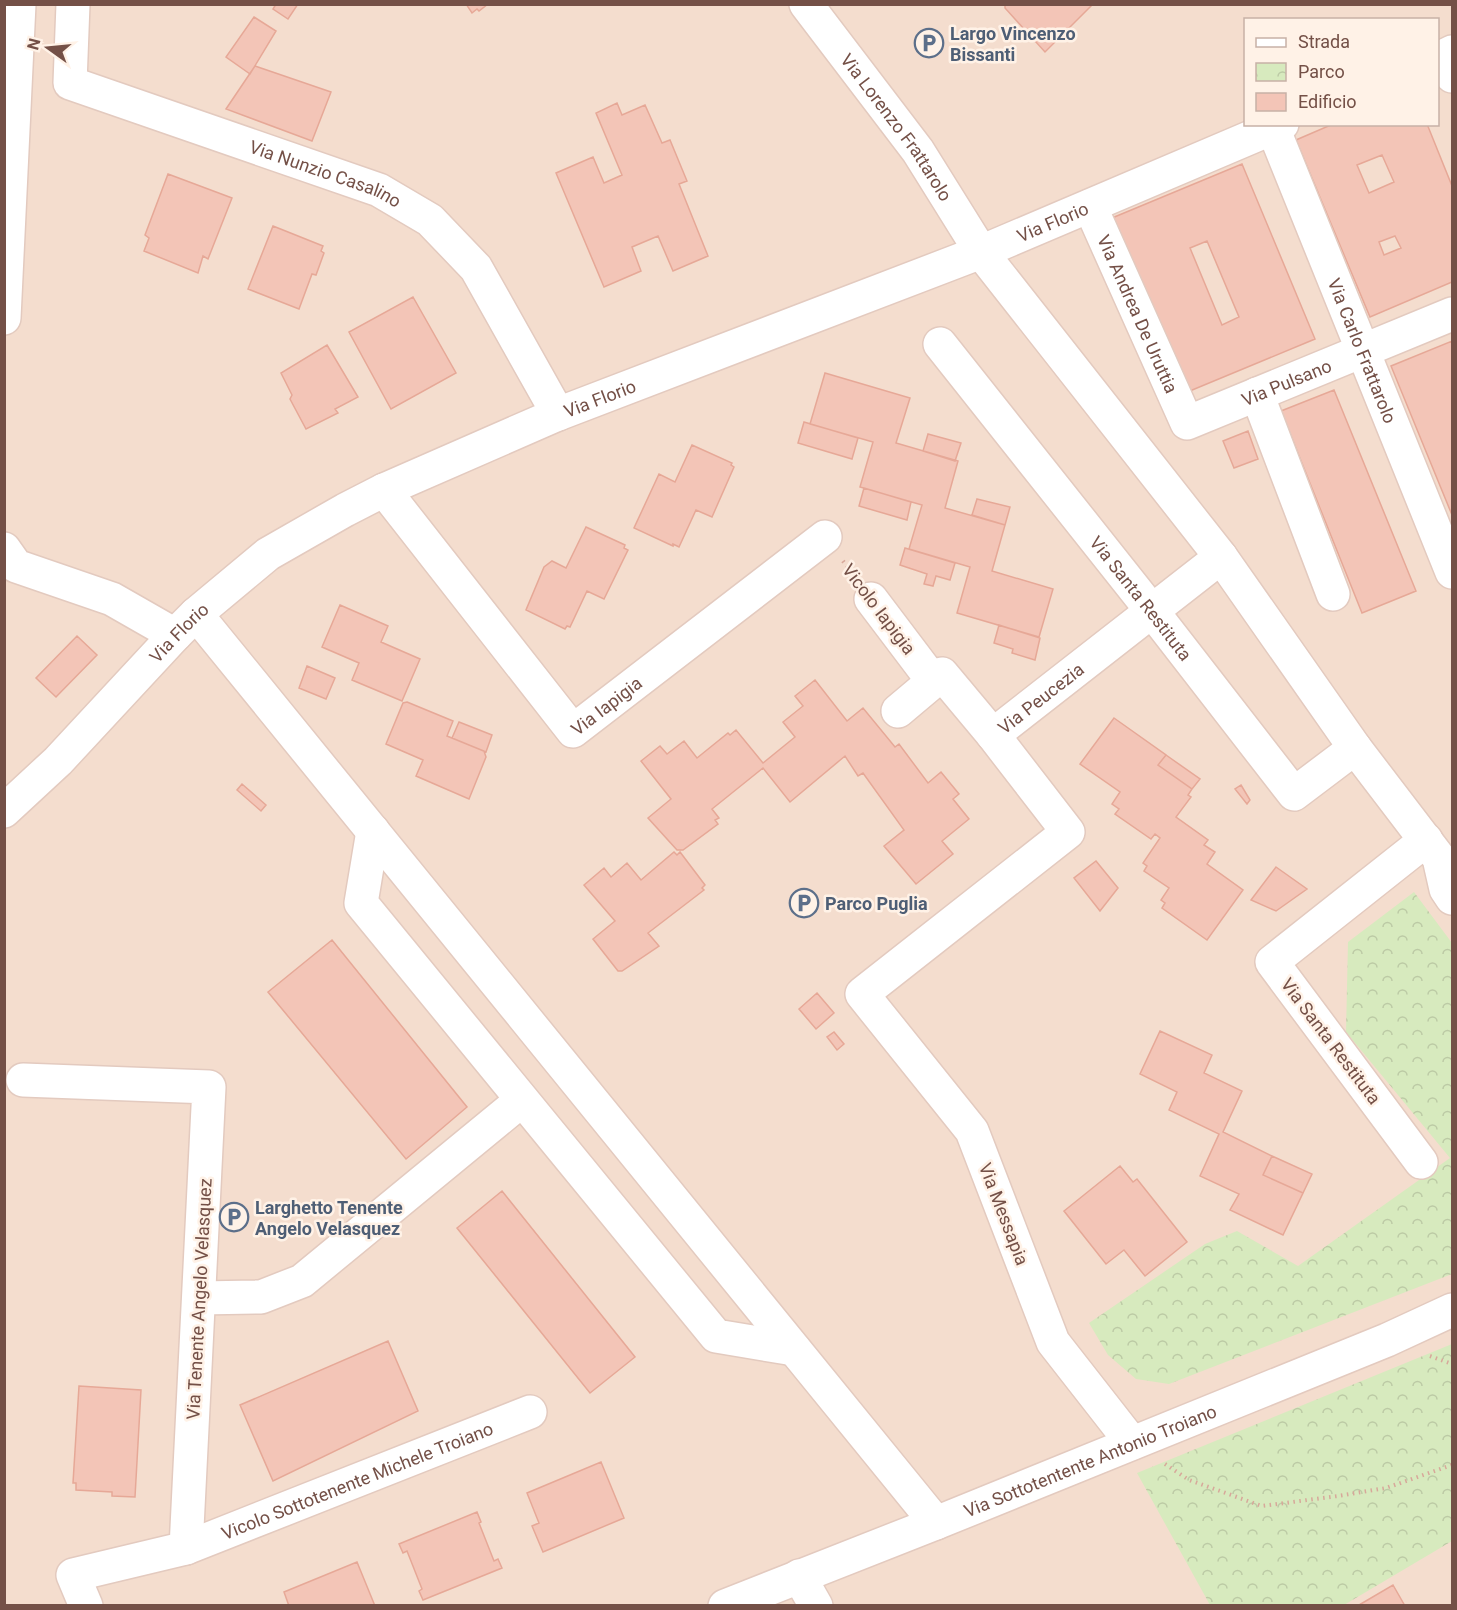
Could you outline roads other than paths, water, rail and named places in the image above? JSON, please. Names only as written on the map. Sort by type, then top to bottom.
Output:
[{"type":"street","points":[[4,318],[19,4]]},
{"type":"street","name":"Via Nunzio Casalino","points":[[74,4],[70,83],[379,190],[430,220],[476,268],[558,414]]},
{"type":"street","name":"Via Lorenzo Frattarolo","points":[[806,4],[918,151],[981,252]]},
{"type":"street","name":"Via Florio","points":[[4,811],[58,761],[185,624],[268,554],[345,510],[384,490],[558,414],[981,252],[1277,126]]},
{"type":"street","name":"Via Carlo Frattarolo","points":[[1277,126],[1363,351],[1452,572]]},
{"type":"street","name":"Via Andrea De Uruttia","points":[[1090,206],[1187,423]]},
{"type":"street","points":[[981,252],[1221,557],[1355,748],[1439,854],[1446,889],[1452,898]]},
{"type":"street","name":"Via Pulsano","points":[[1187,423],[1452,314]]},
{"type":"street","name":"Via Santa Restituta","points":[[940,344],[1294,794],[1355,748]]},
{"type":"street","points":[[1257,394],[1333,594]]},
{"type":"street","name":"Via Iapigia","points":[[384,490],[573,731],[825,537]]},
{"type":"street","points":[[4,549],[16,566],[185,624],[373,831],[936,1523]]},
{"type":"street","name":"Via Peucezia","points":[[861,994],[1068,832],[993,735],[1221,557]]},
{"type":"street","name":"Vicolo Iapigia","points":[[872,599],[933,681]]},
{"type":"street","points":[[898,711],[942,674],[993,735]]},
{"type":"street","points":[[373,831],[361,903],[716,1336],[794,1349]]},
{"type":"street","name":"Via Santa Restituta","points":[[1421,1162],[1272,962],[1439,854]]},
{"type":"street","name":"Via Messapia","points":[[861,994],[972,1131],[1053,1342],[1132,1443]]},
{"type":"street","name":"Via Tenente Angelo Velasquez","points":[[23,1080],[209,1087],[186,1548]]},
{"type":"street","points":[[199,1298],[261,1297],[302,1281],[522,1100]]},
{"type":"street","name":"Via Sottotentente Antonio Troiano","points":[[725,1605],[936,1523],[1387,1340],[1452,1310]]},
{"type":"street","name":"Vicolo Sottotenente Michele Troiano","points":[[186,1548],[530,1412]]},
{"type":"street","points":[[86,1605],[73,1575],[186,1548]]},
{"type":"street","points":[[799,1576],[816,1605]]},
{"type":"place","name":"Largo Vincenzo Bissanti","points":[[929,43]]},
{"type":"place","name":"Parco Puglia","points":[[804,903]]},
{"type":"place","name":"Larghetto Tenente Angelo Velasquez","points":[[234,1217]]}]
